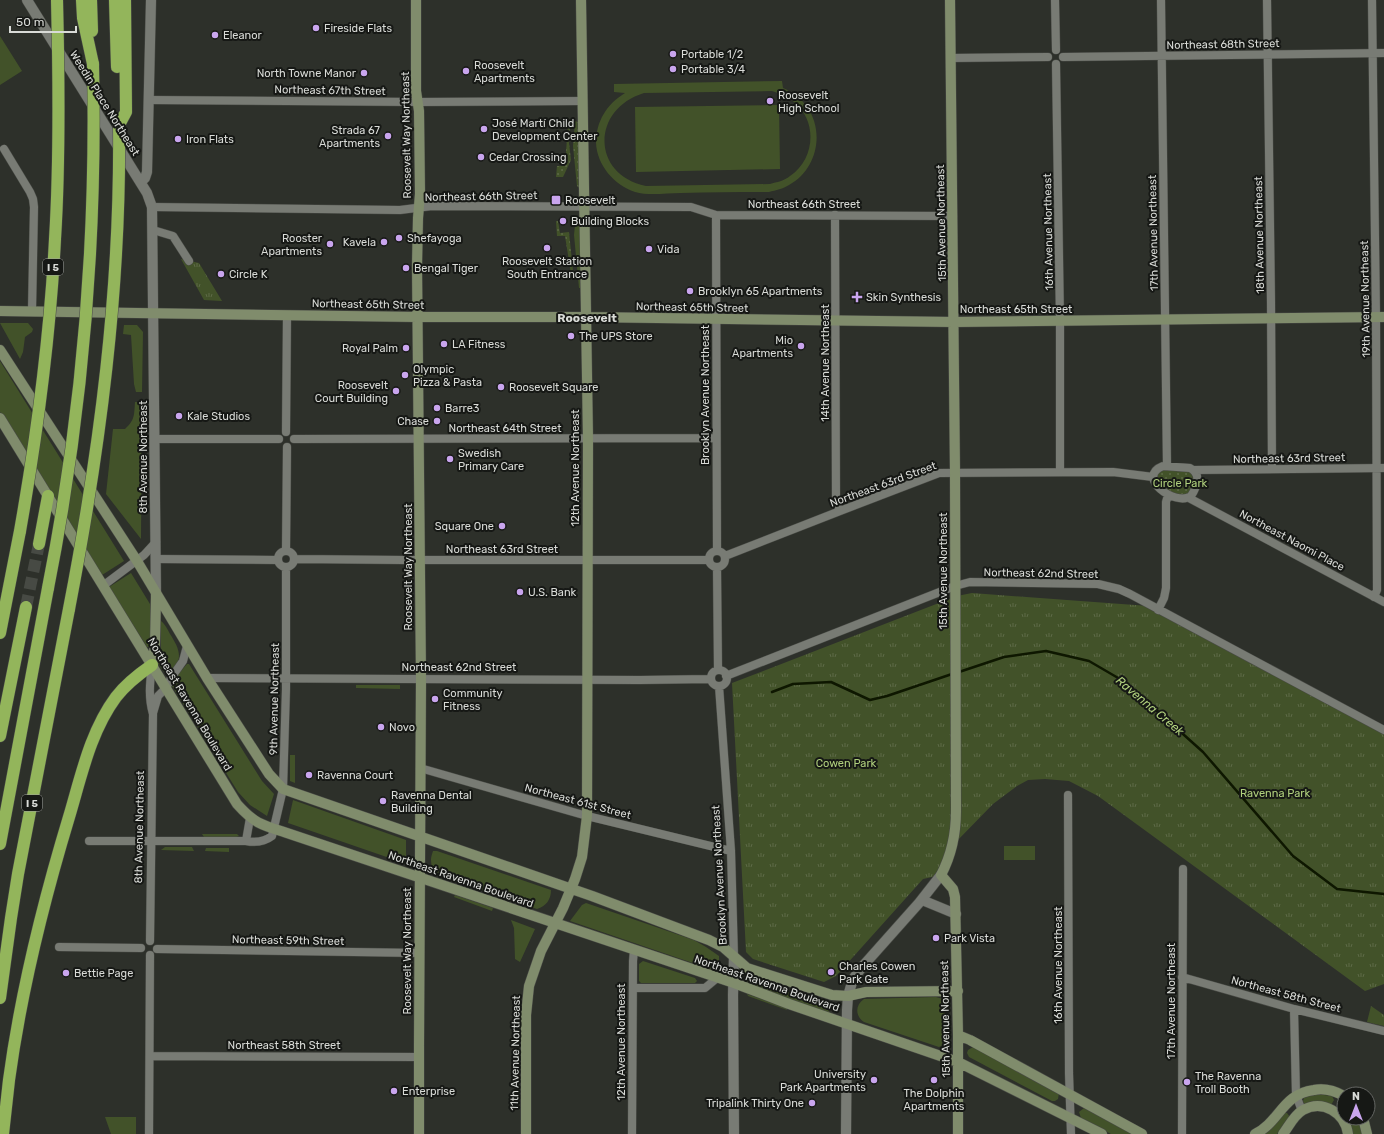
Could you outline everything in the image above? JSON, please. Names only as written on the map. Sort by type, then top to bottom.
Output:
[{"type":"highway","name":"I 5","points":[[0,633],[20,531],[39,410],[53,276],[59,156],[57,0]]},
{"type":"highway","points":[[82,0],[83,18],[93,64]]},
{"type":"highway","points":[[0,844],[68,478],[78,403],[86,328],[94,177],[91,0]]},
{"type":"highway","name":"I 5","points":[[0,998],[18,874],[96,461],[109,347],[116,240],[119,125],[115,0]]},
{"type":"highway","points":[[119,125],[126,112],[125,0]]},
{"type":"highway","points":[[39,544],[48,496]]},
{"type":"highway","points":[[0,736],[26,607]]},
{"type":"highway","points":[[4,1134],[9,1080],[22,1003],[55,862],[86,761],[100,724],[117,696],[135,677],[152,665]]},
{"type":"main road","name":"Roosevelt Way Northeast","points":[[416,0],[416,91],[420,111],[420,198],[418,218],[421,678],[418,1057],[419,1134]]},
{"type":"main road","name":"12th Avenue Northeast","points":[[563,908],[582,857],[587,816],[588,439],[581,0]]},
{"type":"main road","name":"15th Avenue Northeast","points":[[950,0],[954,322],[956,811],[954,844],[941,875],[953,889],[955,897],[958,991],[958,1134]]},
{"type":"main road","name":"Northeast 65th Street","points":[[0,311],[154,314],[586,317],[954,322],[1380,317]]},
{"type":"main road","name":"Northeast Ravenna Boulevard","points":[[0,350],[137,561],[207,678],[269,774],[283,789],[571,889],[710,940],[723,947],[743,966],[757,972],[823,993],[848,996],[866,992],[958,991]]},
{"type":"main road","name":"Northeast Ravenna Boulevard","points":[[0,418],[238,804],[250,818],[266,827],[420,877],[555,924],[734,983],[789,1004],[958,1062],[1071,1117],[1102,1134]]},
{"type":"main road","name":"8th Avenue Northeast","points":[[152,665],[155,646],[156,595]]},
{"type":"main road","name":"11th Avenue Northeast","points":[[526,1134],[528,986],[541,951],[563,908]]},
{"type":"main road","points":[[958,1035],[970,1040],[1142,1134]]},
{"type":"main road","points":[[1255,1134],[1270,1123],[1296,1095],[1319,1089],[1331,1090],[1336,1092]]},
{"type":"main road","points":[[1283,1134],[1292,1120],[1302,1110],[1318,1106],[1335,1111],[1346,1124],[1348,1134]]},
{"type":"street","name":"Weedin Place Northeast","points":[[26,0],[131,167],[151,203]]},
{"type":"street","points":[[140,182],[147,175],[151,0]]},
{"type":"street","points":[[1055,0],[1056,50]]},
{"type":"street","name":"17th Avenue Northeast","points":[[1161,0],[1167,466]]},
{"type":"street","name":"18th Avenue Northeast","points":[[1267,0],[1272,469]]},
{"type":"street","name":"19th Avenue Northeast","points":[[1372,0],[1372,53],[1380,317],[1380,468],[1377,590],[1374,597]]},
{"type":"street","points":[[1056,50],[1060,51],[1063,57],[1060,62],[1056,64],[1050,62],[1048,57],[1051,51],[1056,50]]},
{"type":"street","name":"Northeast 68th Street","points":[[1063,57],[1384,53]]},
{"type":"street","points":[[951,58],[1048,57]]},
{"type":"street","name":"16th Avenue Northeast","points":[[1056,64],[1060,321],[1060,472]]},
{"type":"street","name":"Northeast 67th Street","points":[[149,100],[418,102],[582,101]]},
{"type":"street","points":[[131,167],[143,158],[148,147]]},
{"type":"street","points":[[4,150],[33,199],[32,311]]},
{"type":"street","name":"Northeast 66th Street","points":[[151,203],[400,210],[432,206],[691,207],[716,215],[953,216]]},
{"type":"street","name":"8th Avenue Northeast","points":[[151,203],[153,230],[156,595]]},
{"type":"street","name":"Brooklyn Avenue Northeast","points":[[716,215],[717,551]]},
{"type":"street","name":"14th Avenue Northeast","points":[[835,215],[836,501],[840,511]]},
{"type":"street","points":[[153,230],[173,236],[189,261]]},
{"type":"street","points":[[286,432],[287,315]]},
{"type":"street","points":[[279,439],[281,434],[286,432],[292,434],[294,439],[291,445],[286,447]]},
{"type":"street","name":"Northeast 64th Street","points":[[294,439],[716,438]]},
{"type":"street","points":[[155,439],[279,439]]},
{"type":"street","points":[[279,439],[282,445],[286,447]]},
{"type":"street","points":[[286,447],[286,551]]},
{"type":"street","points":[[1167,466],[1176,468],[1190,468],[1194,470],[1198,478],[1198,482],[1189,498],[1178,498],[1168,495],[1155,483],[1153,477],[1157,469],[1167,466]]},
{"type":"street","name":"Northeast 63rd Street","points":[[1194,470],[1380,468]]},
{"type":"street","name":"Northeast 63rd Street","points":[[725,556],[939,473],[1112,472],[1153,477]]},
{"type":"street","points":[[1158,610],[1164,598],[1166,588],[1166,502],[1168,495]]},
{"type":"street","name":"Northeast Naomi Place","points":[[1189,498],[1384,602]]},
{"type":"street","points":[[104,586],[137,561],[156,542]]},
{"type":"street","points":[[286,551],[293,554],[295,559],[292,566],[286,568],[280,566],[278,560],[281,553],[286,551]]},
{"type":"street","points":[[717,551],[722,552],[725,556],[724,564],[717,567],[711,565],[709,560],[711,553],[717,551]]},
{"type":"street","points":[[156,559],[278,560]]},
{"type":"street","name":"Northeast 63rd Street","points":[[295,559],[709,560]]},
{"type":"street","points":[[717,567],[718,670]]},
{"type":"street","name":"9th Avenue Northeast","points":[[275,829],[283,789],[286,678],[286,568]]},
{"type":"street","name":"Northeast 62nd Street","points":[[726,676],[955,586],[970,582],[1098,584],[1119,589],[1384,730]]},
{"type":"street","name":"8th Avenue Northeast","points":[[152,714],[158,696],[166,688],[183,661],[187,646]]},
{"type":"street","name":"8th Avenue Northeast","points":[[150,941],[152,714],[149,686],[152,665]]},
{"type":"street","points":[[718,670],[722,671],[726,676],[726,682],[719,686],[714,685],[710,679],[712,673],[718,670]]},
{"type":"street","name":"Northeast 62nd Street","points":[[207,678],[710,679]]},
{"type":"street","name":"Brooklyn Avenue Northeast","points":[[719,686],[731,851],[734,957],[734,1134]]},
{"type":"street","name":"Northeast 61st Street","points":[[420,768],[587,816],[731,851]]},
{"type":"street","name":"16th Avenue Northeast","points":[[1068,796],[1070,1134]]},
{"type":"street","points":[[246,841],[250,818]]},
{"type":"street","points":[[89,841],[253,842],[267,840],[272,836],[275,829]]},
{"type":"street","name":"17th Avenue Northeast","points":[[1182,1134],[1183,869]]},
{"type":"street","points":[[846,1134],[846,1024],[848,996],[853,979],[922,900],[941,875]]},
{"type":"street","points":[[922,900],[956,914]]},
{"type":"street","points":[[150,941],[156,943],[157,949],[156,953],[150,955],[141,951],[141,945],[144,942],[150,941]]},
{"type":"street","points":[[59,947],[141,948]]},
{"type":"street","name":"Northeast 59th Street","points":[[157,949],[419,953]]},
{"type":"street","name":"12th Avenue Northeast","points":[[632,1134],[634,950]]},
{"type":"street","points":[[149,1134],[150,955]]},
{"type":"street","name":"Northeast 58th Street","points":[[1182,977],[1294,1009],[1384,1031]]},
{"type":"street","points":[[633,988],[705,988],[716,978]]},
{"type":"street","points":[[1294,1009],[1296,1095],[1302,1110]]},
{"type":"street","name":"Northeast 58th Street","points":[[150,1056],[418,1057]]},
{"type":"green space","points":[[0,36],[22,71],[0,85]]},
{"type":"green space","points":[[782,81],[783,88],[793,93],[802,101],[813,117],[817,139],[812,160],[799,178],[784,188],[769,192],[652,194],[635,192],[627,189],[614,179],[603,166],[597,151],[596,143],[600,120],[613,102],[625,93],[614,92],[614,84]],"holes":[[[772,91],[789,98],[802,110],[807,119],[810,130],[809,151],[805,160],[798,169],[788,178],[783,180],[770,184],[646,186],[628,180],[615,169],[607,156],[604,141],[607,127],[614,113],[627,101],[644,93]]]},
{"type":"green space","points":[[779,105],[780,169],[636,172],[635,107]]},
{"type":"green space","points":[[575,121],[578,122],[579,188],[577,186],[573,146]]},
{"type":"green space","points":[[568,125],[570,125],[569,143],[571,160],[563,177],[556,177],[557,166],[565,166]]},
{"type":"green space","points":[[556,221],[558,221],[560,233],[569,232],[573,271],[572,280],[565,236],[557,236]]},
{"type":"green space","points":[[580,224],[579,288],[574,235],[575,225]]},
{"type":"green space","points":[[181,259],[199,263],[222,301],[204,300]]},
{"type":"green space","points":[[0,323],[28,323],[33,329],[32,332],[25,337],[23,352],[20,359]]},
{"type":"green space","points":[[124,325],[137,325],[143,332],[142,392],[136,392],[134,384],[131,335],[123,334]]},
{"type":"green space","points":[[0,361],[124,561],[102,575],[0,412]]},
{"type":"green space","points":[[135,402],[142,402],[141,539],[106,494],[113,429],[125,429],[131,423]]},
{"type":"green space","name":"Circle Park","points":[[1159,471],[1191,472],[1194,481],[1190,491],[1186,495],[1171,493],[1161,484],[1157,477]]},
{"type":"green space","points":[[131,573],[150,604],[151,642],[149,647],[147,647],[109,587]]},
{"type":"green space","name":"Ravenna Park","points":[[972,593],[1162,607],[1384,730],[1384,984],[1365,991],[1098,796],[1069,781],[1045,779],[1028,780],[1017,786],[993,804],[954,844],[941,875],[923,879],[836,976],[824,982],[753,959],[746,952],[732,683],[957,596]]},
{"type":"green space","points":[[161,621],[176,644],[179,654],[177,663],[169,673],[163,671],[156,660],[161,649]]},
{"type":"green space","points":[[187,664],[189,664],[262,781],[274,794],[267,816],[250,805],[238,792],[172,686],[172,681]]},
{"type":"green space","points":[[356,685],[400,685],[400,689],[356,688]]},
{"type":"green space","points":[[290,755],[295,755],[295,783],[290,781]]},
{"type":"green space","points":[[293,800],[406,840],[406,862],[404,863],[288,823]]},
{"type":"green space","points":[[202,834],[237,834],[239,836],[234,838],[204,837]]},
{"type":"green space","points":[[1004,846],[1035,846],[1035,860],[1004,860]]},
{"type":"green space","points":[[165,847],[192,847],[194,851],[161,850]]},
{"type":"green space","points":[[206,848],[229,848],[229,852],[205,851]]},
{"type":"green space","points":[[433,851],[437,851],[551,890],[549,900],[537,909],[444,877],[432,869],[431,856]]},
{"type":"green space","points":[[455,895],[493,908],[492,911],[454,897]]},
{"type":"green space","points":[[586,903],[694,940],[719,956],[719,972],[570,921],[582,905]]},
{"type":"green space","points":[[511,920],[535,929],[520,962],[515,959],[514,928]]},
{"type":"green space","points":[[643,961],[695,978],[697,981],[695,983],[641,983],[639,981],[639,964]]},
{"type":"green space","points":[[748,978],[830,1006],[829,1013],[746,984],[745,980]]},
{"type":"green space","points":[[747,994],[786,1007],[787,1010],[748,996]]},
{"type":"green space","points":[[936,997],[943,999],[945,1005],[945,1041],[943,1045],[939,1047],[864,1022],[859,1017],[857,1010],[859,1004],[864,999]]},
{"type":"green space","points":[[1371,1006],[1384,1015],[1384,1026],[1367,1022]]},
{"type":"green space","points":[[973,1047],[1059,1093],[1058,1099],[1052,1101],[969,1057],[967,1053],[968,1050]]},
{"type":"green space","points":[[1315,1094],[1332,1096],[1334,1100],[1331,1105],[1304,1104],[1304,1098]]},
{"type":"green space","points":[[1084,1108],[1134,1134],[1111,1134],[1081,1118],[1079,1112]]},
{"type":"green space","points":[[1285,1113],[1287,1113],[1290,1117],[1277,1134],[1261,1134]]},
{"type":"green space","points":[[105,1117],[136,1117],[136,1134],[111,1134]]},
{"type":"green space","points":[[1349,1126],[1360,1126],[1363,1134],[1352,1134]]},
{"type":"waterway","name":"Ravenna Creek","points":[[959,672],[1004,657],[1046,651],[1089,661],[1125,682],[1203,752],[1293,856],[1337,889],[1384,894]]},
{"type":"waterway","name":"Ravenna Creek","points":[[772,692],[793,684],[831,682],[870,700],[887,696],[952,674]]},
{"type":"tunnel","points":[[26,607],[39,544]]},
{"type":"place","name":"Fireside Flats","points":[[316,28]]},
{"type":"place","name":"Eleanor","points":[[215,35]]},
{"type":"place","name":"Portable 1/2","points":[[673,54]]},
{"type":"place","name":"Portable 3/4","points":[[673,69]]},
{"type":"place","name":"Roosevelt Apartments","points":[[466,71]]},
{"type":"place","name":"North Towne Manor","points":[[364,73]]},
{"type":"place","name":"Roosevelt High School","points":[[770,101]]},
{"type":"place","name":"José Martí Child Development Center","points":[[484,129]]},
{"type":"place","name":"Strada 67 Apartments","points":[[388,136]]},
{"type":"place","name":"Iron Flats","points":[[178,139]]},
{"type":"place","name":"Cedar Crossing","points":[[481,157]]},
{"type":"place","name":"Roosevelt","points":[[556,200]]},
{"type":"place","name":"Building Blocks","points":[[563,221]]},
{"type":"place","name":"Shefayoga","points":[[399,238]]},
{"type":"place","name":"Kavela","points":[[384,242]]},
{"type":"place","name":"Rooster Apartments","points":[[330,244]]},
{"type":"place","name":"Roosevelt Station South Entrance","points":[[547,248]]},
{"type":"place","name":"Vida","points":[[649,249]]},
{"type":"place","name":"Bengal Tiger","points":[[406,268]]},
{"type":"place","name":"Circle K","points":[[221,274]]},
{"type":"place","name":"Brooklyn 65 Apartments","points":[[690,291]]},
{"type":"place","name":"Skin Synthesis","points":[[857,297]]},
{"type":"place","name":"The UPS Store","points":[[571,336]]},
{"type":"place","name":"LA Fitness","points":[[444,344]]},
{"type":"place","name":"Mio Apartments","points":[[801,346]]},
{"type":"place","name":"Royal Palm","points":[[406,348]]},
{"type":"place","name":"Olympic Pizza & Pasta","points":[[405,375]]},
{"type":"place","name":"Roosevelt Square","points":[[501,387]]},
{"type":"place","name":"Roosevelt Court Building","points":[[396,391]]},
{"type":"place","name":"Barre3","points":[[437,408]]},
{"type":"place","name":"Kale Studios","points":[[179,416]]},
{"type":"place","name":"Chase","points":[[437,421]]},
{"type":"place","name":"Swedish Primary Care","points":[[450,459]]},
{"type":"place","name":"Square One","points":[[502,526]]},
{"type":"place","name":"U.S. Bank","points":[[520,592]]},
{"type":"place","name":"Community Fitness","points":[[435,699]]},
{"type":"place","name":"Novo","points":[[381,727]]},
{"type":"place","name":"Ravenna Court","points":[[309,775]]},
{"type":"place","name":"Ravenna Dental Building","points":[[383,801]]},
{"type":"place","name":"Park Vista","points":[[936,938]]},
{"type":"place","name":"Charles Cowen Park Gate","points":[[831,972]]},
{"type":"place","name":"Bettie Page","points":[[66,973]]},
{"type":"place","name":"University Park Apartments","points":[[874,1080]]},
{"type":"place","name":"The Dolphin Apartments","points":[[934,1080]]},
{"type":"place","name":"The Ravenna Troll Booth","points":[[1187,1082]]},
{"type":"place","name":"Enterprise","points":[[394,1091]]},
{"type":"place","name":"Tripalink Thirty One","points":[[812,1103]]},
{"type":"district","name":"Roosevelt","points":[[587,318]]},
{"type":"park label","name":"Cowen Park","points":[[846,763]]}]
